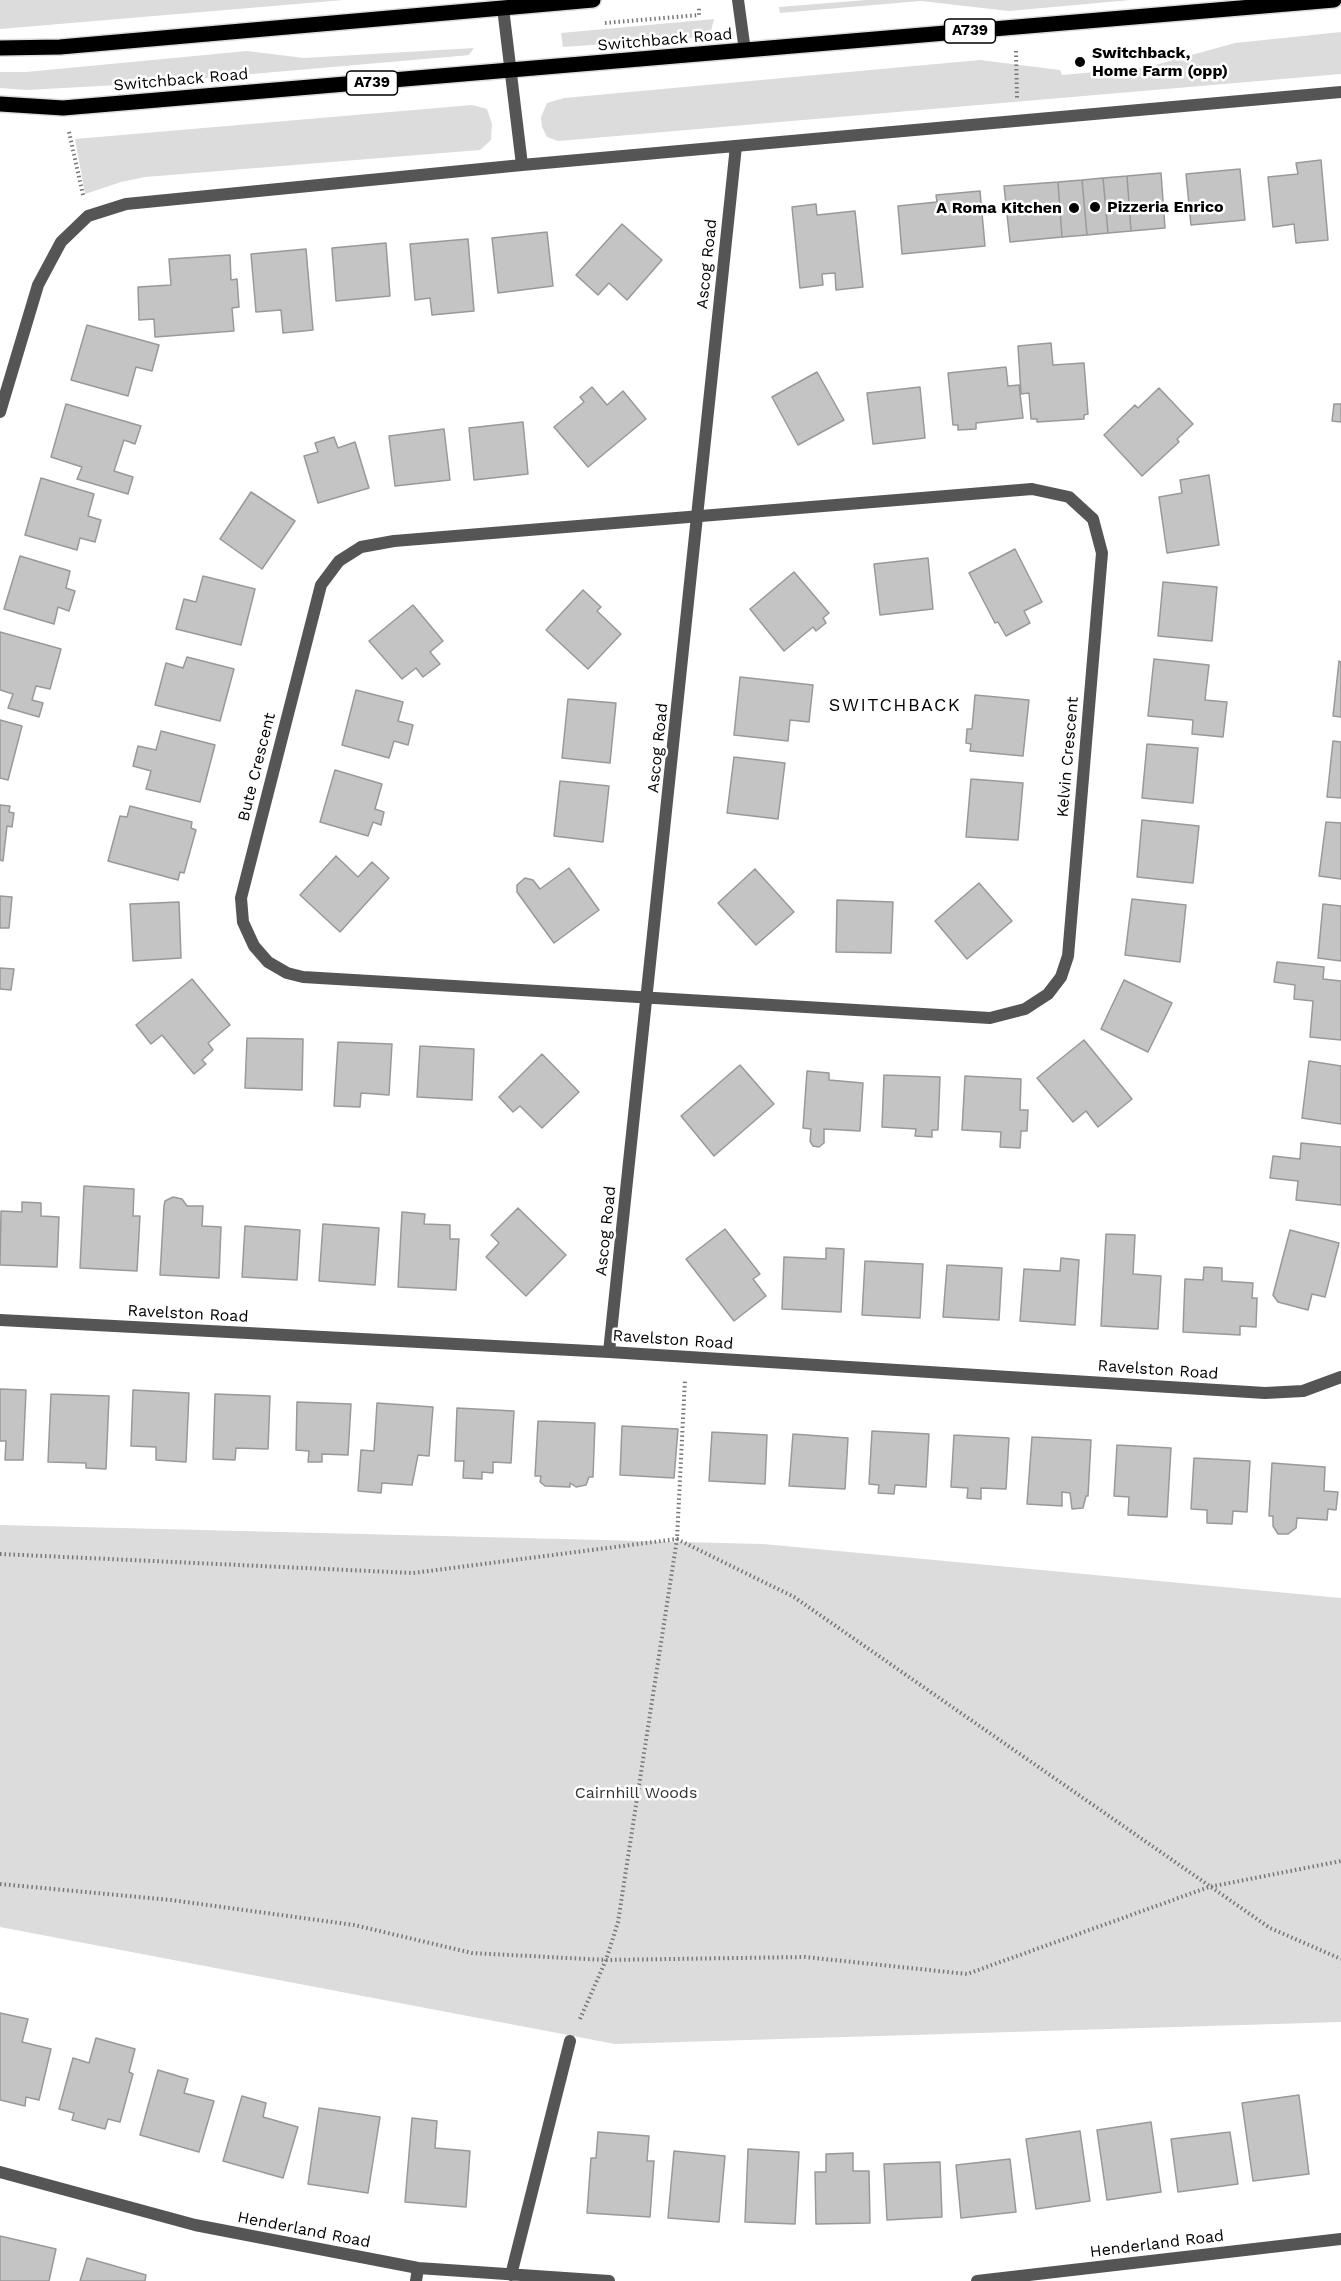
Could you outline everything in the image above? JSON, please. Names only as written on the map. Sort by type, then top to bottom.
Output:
[{"type":"main road","points":[[0,48],[60,47],[593,0]]},
{"type":"main road","name":"Switchback Road","points":[[0,105],[63,108],[510,72],[1334,0]]},
{"type":"street","points":[[738,0],[745,51]]},
{"type":"street","points":[[504,8],[522,165]]},
{"type":"street","points":[[0,412],[38,285],[61,242],[88,216],[126,204],[522,165],[1341,92]]},
{"type":"street","name":"Ascog Road","points":[[609,1352],[649,997],[736,146]]},
{"type":"street","name":"Kelvin Crescent","points":[[649,997],[990,1017],[1025,1009],[1048,994],[1061,977],[1068,956],[1102,553],[1093,519],[1069,497],[1032,489],[698,515]]},
{"type":"street","name":"Bute Crescent","points":[[649,997],[303,977],[287,973],[268,962],[254,946],[243,922],[241,898],[321,585],[339,561],[361,547],[394,541],[698,515]]},
{"type":"street","name":"Ravelston Road","points":[[0,1320],[609,1352],[1265,1393],[1303,1392],[1341,1377]]},
{"type":"street","points":[[511,2275],[570,2041]]},
{"type":"street","name":"Henderland Road","points":[[0,2172],[195,2225],[417,2275],[511,2275],[609,2281]]},
{"type":"street","name":"Henderland Road","points":[[977,2281],[1341,2239]]},
{"type":"path","points":[[598,23],[699,15],[699,8]]},
{"type":"path","points":[[1016,69],[1017,120]]},
{"type":"path","points":[[63,108],[88,216]]},
{"type":"path","points":[[570,2041],[606,1960],[618,1922],[677,1539],[684,1390]]},
{"type":"path","points":[[0,1554],[413,1573],[677,1539],[794,1597],[1270,1928],[1341,1958]]},
{"type":"path","points":[[0,1884],[171,1900],[354,1925],[472,1953],[606,1960],[805,1957],[967,1974],[1209,1887],[1341,1861]]},
{"type":"green space","points":[[0,0],[344,0],[0,29]]},
{"type":"green space","points":[[866,0],[1131,0],[1009,11],[921,1],[780,13],[779,7]]},
{"type":"green space","points":[[714,19],[711,31],[701,37],[563,47],[561,33]]},
{"type":"green space","points":[[1341,32],[1341,74],[558,141],[547,137],[542,127],[541,117],[547,103],[564,98],[980,60],[1060,70],[1062,75],[1148,67],[1235,43]]},
{"type":"green space","points":[[474,48],[469,55],[137,84],[27,90],[0,88],[0,72],[26,72],[247,51],[304,58]]},
{"type":"green space","points":[[472,105],[487,109],[492,124],[491,140],[480,150],[145,177],[85,194],[75,139]]},
{"type":"green space","name":"Cairnhill Woods","points":[[0,1525],[763,1544],[1341,1598],[1341,2022],[615,2044],[0,1927]]},
{"type":"building","points":[[1321,160],[1328,240],[1296,243],[1294,224],[1273,227],[1268,177],[1298,174],[1296,163]]},
{"type":"building","points":[[1240,169],[1245,220],[1191,225],[1186,174]]},
{"type":"building","points":[[1161,173],[1165,228],[1131,231],[1127,176]]},
{"type":"building","points":[[1127,176],[1131,231],[1108,233],[1103,178]]},
{"type":"building","name":"Pizzeria Enrico","points":[[1103,178],[1108,233],[1087,235],[1082,180]]},
{"type":"building","points":[[1082,180],[1087,235],[1062,237],[1058,182]]},
{"type":"building","points":[[1058,182],[1062,237],[1010,242],[1004,186]]},
{"type":"building","points":[[980,191],[985,246],[902,254],[898,206],[937,202],[936,195]]},
{"type":"building","points":[[816,204],[817,215],[855,211],[863,287],[836,290],[835,273],[822,274],[823,285],[800,288],[792,207]]},
{"type":"building","points":[[622,224],[662,260],[627,300],[609,283],[598,295],[576,275]]},
{"type":"building","points":[[547,232],[553,286],[498,293],[492,238]]},
{"type":"building","points":[[468,239],[474,311],[432,315],[430,298],[415,300],[410,244]]},
{"type":"building","points":[[386,243],[390,296],[336,301],[332,248]]},
{"type":"building","points":[[306,249],[313,330],[283,333],[281,310],[256,312],[251,254]]},
{"type":"building","points":[[230,255],[231,280],[237,279],[239,307],[232,308],[234,331],[155,337],[154,319],[139,320],[138,287],[171,285],[169,259]]},
{"type":"building","points":[[87,325],[159,345],[152,371],[136,367],[128,396],[71,380]]},
{"type":"building","points":[[1051,343],[1053,365],[1084,363],[1088,414],[1084,415],[1084,419],[1037,422],[1037,419],[1031,419],[1029,393],[1021,394],[1018,346]]},
{"type":"building","points":[[1006,367],[1008,386],[1019,385],[1023,418],[976,423],[976,429],[958,430],[958,425],[953,425],[948,373]]},
{"type":"building","points":[[817,372],[844,420],[798,445],[772,397]]},
{"type":"building","points":[[592,387],[607,405],[623,391],[646,419],[588,467],[554,427],[584,402],[580,397]]},
{"type":"building","points":[[920,387],[925,438],[873,444],[867,393]]},
{"type":"building","points":[[1159,388],[1193,424],[1177,439],[1179,442],[1142,476],[1104,435],[1135,405],[1138,408]]},
{"type":"building","points":[[66,404],[141,426],[135,444],[124,440],[114,471],[133,477],[128,494],[77,479],[82,467],[51,457]]},
{"type":"building","points":[[1334,404],[1341,404],[1341,422],[1332,421]]},
{"type":"building","points":[[523,422],[528,474],[474,480],[469,428]]},
{"type":"building","points":[[444,429],[450,480],[395,486],[389,436]]},
{"type":"building","points":[[334,437],[338,448],[355,442],[369,488],[318,503],[304,456],[318,452],[315,443]]},
{"type":"building","points":[[1209,475],[1219,545],[1167,553],[1159,497],[1182,493],[1180,480]]},
{"type":"building","points":[[41,478],[94,494],[88,516],[101,520],[95,542],[80,538],[77,550],[25,535]]},
{"type":"building","points":[[251,492],[295,521],[262,569],[220,539]]},
{"type":"building","points":[[1015,549],[1042,602],[1024,611],[1030,623],[1006,636],[998,622],[995,623],[969,573]]},
{"type":"building","points":[[20,556],[70,571],[66,588],[75,591],[69,611],[58,607],[54,624],[4,609]]},
{"type":"building","points":[[928,558],[933,609],[880,615],[874,564]]},
{"type":"building","points":[[794,572],[829,613],[823,618],[826,623],[816,631],[813,627],[784,651],[750,609]]},
{"type":"building","points":[[203,576],[255,589],[241,645],[176,629],[184,599],[196,602]]},
{"type":"building","points":[[1163,582],[1217,587],[1212,641],[1158,636]]},
{"type":"building","points":[[583,590],[601,607],[597,611],[621,634],[588,669],[546,630]]},
{"type":"building","points":[[413,605],[443,641],[430,652],[440,664],[423,677],[416,668],[402,679],[369,641]]},
{"type":"building","points":[[0,632],[61,649],[50,689],[36,686],[32,700],[43,703],[39,717],[8,708],[13,694],[0,690]]},
{"type":"building","points":[[187,657],[234,669],[220,721],[155,705],[166,663],[183,668]]},
{"type":"building","points":[[1154,659],[1209,665],[1205,700],[1227,702],[1223,737],[1192,734],[1193,720],[1148,716]]},
{"type":"building","points":[[1339,661],[1341,662],[1341,717],[1333,716]]},
{"type":"building","points":[[740,677],[813,685],[809,722],[790,720],[788,741],[734,735]]},
{"type":"building","points":[[356,690],[403,702],[398,721],[413,725],[408,745],[394,741],[389,758],[342,745]]},
{"type":"building","points":[[975,695],[1029,700],[1023,756],[970,751],[971,744],[966,743],[967,729],[972,729]]},
{"type":"building","points":[[568,699],[616,703],[610,763],[562,758]]},
{"type":"building","points":[[0,720],[22,726],[8,780],[0,778]]},
{"type":"building","points":[[161,731],[215,745],[200,802],[146,789],[151,771],[133,766],[138,746],[156,750]]},
{"type":"building","points":[[1333,741],[1341,742],[1341,798],[1327,797]]},
{"type":"building","points":[[1147,744],[1198,748],[1193,803],[1142,798]]},
{"type":"building","points":[[734,757],[785,763],[778,819],[727,813]]},
{"type":"building","points":[[335,770],[382,784],[375,809],[384,812],[381,825],[373,822],[368,836],[320,822]]},
{"type":"building","points":[[971,779],[1023,783],[1018,840],[966,837]]},
{"type":"building","points":[[560,781],[609,786],[603,842],[554,836]]},
{"type":"building","points":[[0,805],[10,806],[9,812],[14,813],[12,827],[7,826],[3,861],[0,860]]},
{"type":"building","points":[[130,806],[192,822],[191,828],[196,830],[184,873],[180,872],[178,880],[108,861],[120,816],[127,817]]},
{"type":"building","points":[[1142,820],[1199,826],[1193,883],[1137,877]]},
{"type":"building","points":[[1326,822],[1341,823],[1341,879],[1319,876]]},
{"type":"building","points":[[336,856],[358,877],[372,862],[389,878],[340,932],[300,895]]},
{"type":"building","points":[[569,868],[599,910],[554,943],[517,892],[517,885],[525,878],[533,880],[540,889]]},
{"type":"building","points":[[755,869],[794,912],[756,945],[718,903]]},
{"type":"building","points":[[979,883],[1012,921],[967,959],[935,921]]},
{"type":"building","points":[[0,896],[12,897],[9,928],[0,928]]},
{"type":"building","points":[[1132,899],[1186,905],[1180,962],[1125,955]]},
{"type":"building","points":[[837,900],[893,902],[891,953],[836,952]]},
{"type":"building","points":[[179,902],[181,958],[133,961],[130,904]]},
{"type":"building","points":[[1323,904],[1341,906],[1341,961],[1318,958]]},
{"type":"building","points":[[1277,962],[1324,967],[1323,979],[1341,981],[1341,1040],[1310,1037],[1313,1001],[1294,999],[1295,985],[1274,982]]},
{"type":"building","points":[[0,968],[14,969],[11,990],[0,989]]},
{"type":"building","points":[[192,979],[230,1025],[208,1043],[213,1050],[202,1060],[206,1064],[194,1074],[162,1035],[151,1044],[136,1025]]},
{"type":"building","points":[[1124,980],[1172,1003],[1148,1052],[1101,1029]]},
{"type":"building","points":[[247,1038],[303,1039],[302,1090],[245,1088]]},
{"type":"building","points":[[1084,1040],[1132,1099],[1098,1127],[1086,1111],[1073,1122],[1037,1078]]},
{"type":"building","points":[[338,1042],[392,1044],[389,1095],[361,1093],[360,1107],[334,1106]]},
{"type":"building","points":[[420,1046],[474,1049],[472,1100],[417,1097]]},
{"type":"building","points":[[542,1054],[579,1092],[542,1128],[520,1106],[513,1112],[499,1097]]},
{"type":"building","points":[[1309,1061],[1341,1066],[1341,1124],[1302,1118]]},
{"type":"building","points":[[740,1065],[774,1104],[714,1156],[681,1116]]},
{"type":"building","points":[[807,1071],[829,1073],[829,1080],[863,1083],[860,1131],[824,1129],[824,1143],[819,1147],[813,1146],[810,1141],[811,1129],[803,1128]]},
{"type":"building","points":[[884,1075],[940,1077],[938,1130],[932,1130],[932,1137],[915,1136],[916,1129],[882,1127]]},
{"type":"building","points":[[965,1076],[1021,1079],[1020,1110],[1028,1110],[1027,1131],[1021,1131],[1020,1148],[1000,1147],[1001,1132],[962,1130]]},
{"type":"building","points":[[1301,1143],[1341,1147],[1341,1205],[1296,1200],[1298,1181],[1270,1178],[1273,1156],[1300,1159]]},
{"type":"building","points":[[84,1186],[134,1189],[133,1216],[140,1216],[137,1271],[80,1268]]},
{"type":"building","points":[[173,1197],[182,1199],[187,1206],[203,1206],[202,1226],[221,1227],[219,1278],[160,1275],[164,1206],[165,1201]]},
{"type":"building","points":[[22,1202],[41,1203],[41,1216],[59,1217],[57,1267],[0,1265],[1,1211],[22,1212]]},
{"type":"building","points":[[518,1208],[566,1255],[526,1296],[486,1257],[499,1243],[491,1235]]},
{"type":"building","points":[[402,1212],[425,1214],[424,1224],[450,1225],[450,1239],[459,1239],[456,1290],[398,1287]]},
{"type":"building","points":[[323,1224],[379,1228],[375,1285],[319,1281]]},
{"type":"building","points":[[245,1226],[300,1230],[297,1280],[242,1277]]},
{"type":"building","points":[[725,1229],[760,1274],[753,1279],[766,1296],[734,1321],[686,1259]]},
{"type":"building","points":[[1290,1230],[1339,1243],[1325,1297],[1312,1294],[1308,1310],[1278,1302],[1273,1295]]},
{"type":"building","points":[[1106,1234],[1135,1235],[1133,1274],[1161,1276],[1158,1329],[1101,1326]]},
{"type":"building","points":[[826,1248],[844,1249],[841,1312],[782,1309],[784,1257],[826,1259]]},
{"type":"building","points":[[1061,1258],[1079,1260],[1075,1325],[1020,1321],[1024,1269],[1060,1271]]},
{"type":"building","points":[[865,1261],[923,1264],[920,1318],[862,1315]]},
{"type":"building","points":[[947,1265],[1002,1268],[999,1320],[943,1317]]},
{"type":"building","points":[[1204,1267],[1222,1268],[1222,1281],[1253,1283],[1252,1298],[1257,1298],[1256,1327],[1240,1326],[1240,1335],[1183,1332],[1185,1279],[1203,1280]]},
{"type":"building","points":[[0,1389],[26,1390],[23,1460],[5,1460],[6,1441],[0,1441]]},
{"type":"building","points":[[133,1390],[189,1393],[186,1462],[156,1460],[156,1447],[131,1446]]},
{"type":"building","points":[[51,1394],[109,1396],[106,1469],[86,1468],[86,1463],[48,1462]]},
{"type":"building","points":[[215,1394],[270,1396],[268,1449],[236,1448],[235,1460],[213,1459]]},
{"type":"building","points":[[297,1402],[351,1404],[348,1455],[322,1454],[322,1462],[308,1462],[309,1451],[296,1450]]},
{"type":"building","points":[[377,1403],[433,1407],[429,1456],[418,1455],[412,1485],[382,1483],[381,1493],[358,1491],[361,1450],[374,1451]]},
{"type":"building","points":[[457,1408],[514,1411],[511,1463],[493,1462],[493,1473],[482,1472],[482,1479],[463,1478],[464,1461],[455,1461]]},
{"type":"building","points":[[538,1421],[595,1423],[593,1477],[589,1477],[586,1485],[576,1487],[570,1483],[570,1487],[545,1486],[540,1482],[541,1476],[535,1476]]},
{"type":"building","points":[[622,1426],[678,1429],[674,1478],[620,1475]]},
{"type":"building","points":[[872,1431],[929,1434],[926,1487],[895,1485],[894,1494],[878,1493],[879,1485],[869,1484]]},
{"type":"building","points":[[712,1432],[767,1435],[765,1484],[709,1481]]},
{"type":"building","points":[[793,1434],[848,1438],[845,1489],[789,1486]]},
{"type":"building","points":[[954,1435],[1009,1438],[1006,1489],[981,1488],[981,1499],[967,1498],[968,1488],[951,1487]]},
{"type":"building","points":[[1032,1437],[1091,1440],[1088,1496],[1086,1496],[1083,1508],[1072,1509],[1070,1493],[1062,1492],[1062,1506],[1027,1504]]},
{"type":"building","points":[[1117,1445],[1171,1448],[1167,1517],[1128,1515],[1129,1497],[1114,1496]]},
{"type":"building","points":[[1194,1458],[1250,1461],[1247,1512],[1233,1511],[1232,1524],[1207,1523],[1207,1510],[1191,1509]]},
{"type":"building","points":[[1272,1463],[1325,1467],[1324,1491],[1338,1492],[1336,1510],[1328,1509],[1327,1520],[1297,1518],[1296,1528],[1288,1534],[1278,1534],[1273,1526],[1273,1516],[1269,1516]]},
{"type":"building","points":[[0,2013],[28,2019],[22,2042],[51,2049],[39,2100],[26,2097],[25,2106],[0,2100]]},
{"type":"building","points":[[96,2038],[135,2049],[129,2072],[133,2074],[120,2122],[108,2119],[105,2129],[72,2120],[74,2113],[59,2109],[73,2058],[89,2063]]},
{"type":"building","points":[[158,2070],[188,2079],[184,2093],[214,2101],[199,2152],[140,2135]]},
{"type":"building","points":[[1299,2095],[1309,2174],[1253,2181],[1242,2103]]},
{"type":"building","points":[[242,2096],[266,2103],[263,2117],[298,2127],[283,2178],[223,2161]]},
{"type":"building","points":[[319,2108],[380,2117],[368,2193],[308,2184]]},
{"type":"building","points":[[412,2118],[437,2121],[435,2148],[470,2151],[466,2207],[405,2202]]},
{"type":"building","points":[[1151,2122],[1161,2192],[1107,2200],[1097,2130]]},
{"type":"building","points":[[1080,2131],[1090,2201],[1036,2209],[1026,2139]]},
{"type":"building","points":[[598,2132],[649,2136],[647,2161],[654,2161],[650,2217],[587,2213],[591,2158],[596,2158]]},
{"type":"building","points":[[1230,2132],[1238,2184],[1178,2192],[1171,2139]]},
{"type":"building","points":[[748,2149],[799,2152],[795,2224],[745,2222]]},
{"type":"building","points":[[674,2151],[725,2156],[719,2222],[668,2218]]},
{"type":"building","points":[[853,2153],[853,2171],[869,2171],[870,2223],[816,2224],[815,2172],[826,2172],[826,2154]]},
{"type":"building","points":[[1010,2159],[1016,2212],[961,2218],[956,2165]]},
{"type":"building","points":[[940,2162],[942,2217],[887,2220],[884,2164]]},
{"type":"building","points":[[0,2236],[56,2249],[49,2281],[0,2281]]},
{"type":"building","points":[[87,2258],[146,2275],[145,2281],[80,2281]]},
{"type":"place","name":"Switchback, Home Farm (opp)","points":[[1080,62]]},
{"type":"place","name":"Pizzeria Enrico","points":[[1095,207]]},
{"type":"place","name":"A Roma Kitchen","points":[[1074,208]]},
{"type":"district","name":"SWITCHBACK","points":[[895,706]]}]
